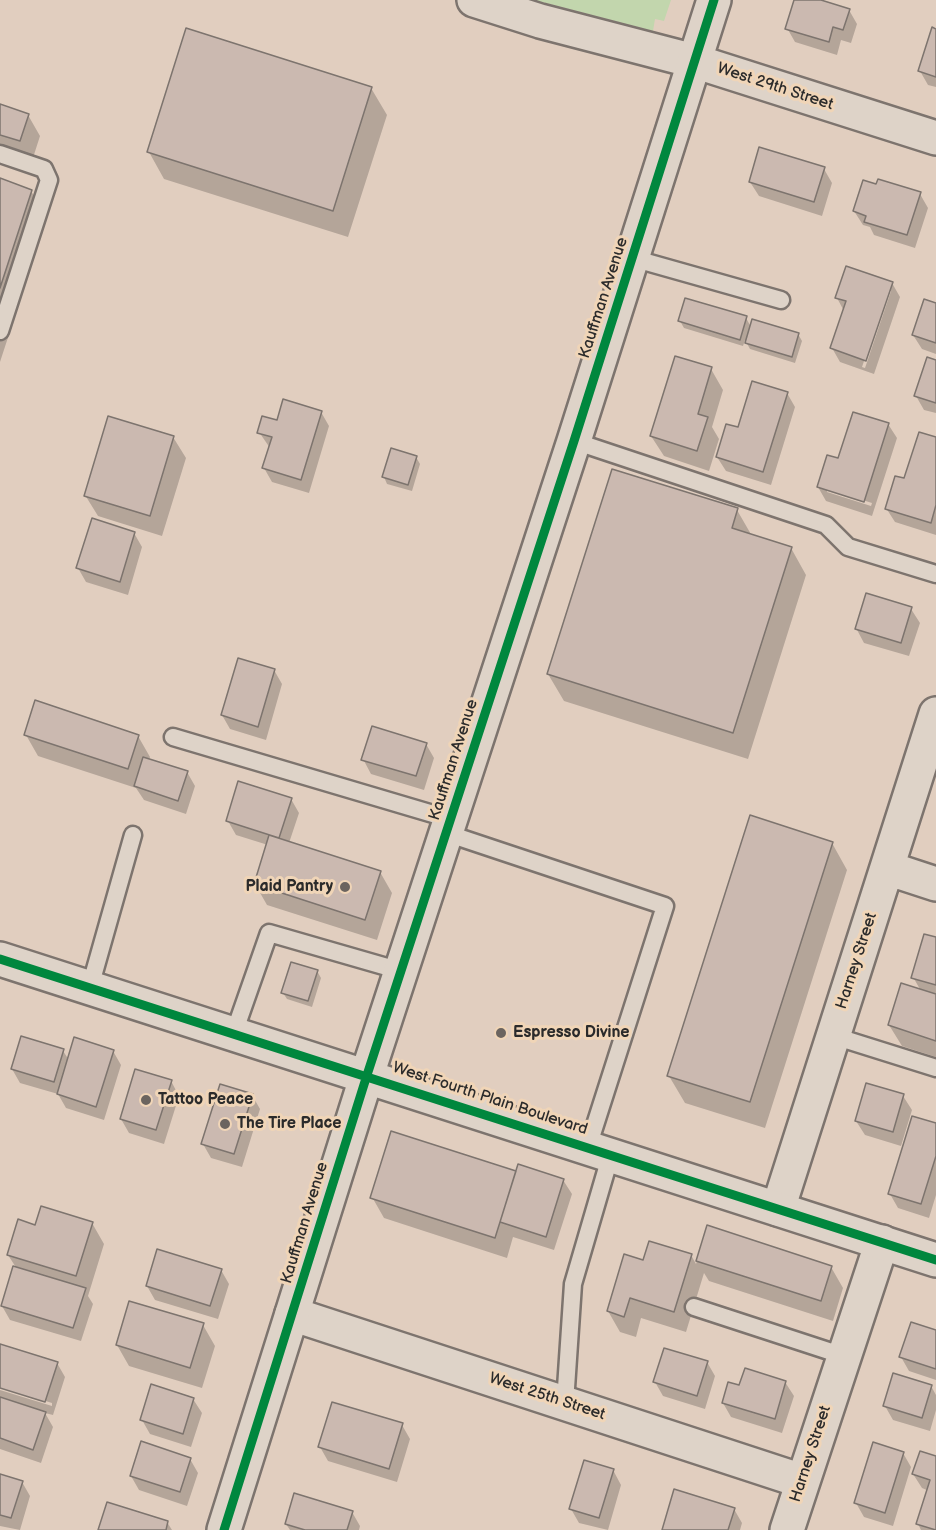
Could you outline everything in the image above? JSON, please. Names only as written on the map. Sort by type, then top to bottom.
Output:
[{"type":"street","name":"West 29th Street","points":[[474,0],[540,21],[694,61],[936,138]]},
{"type":"street","name":"Kauffman Avenue","points":[[224,1530],[367,1075],[574,441],[714,0]]},
{"type":"street","name":"Harney Street","points":[[778,1209],[936,714]]},
{"type":"street","points":[[887,868],[936,884]]},
{"type":"street","name":"West Fourth Plain Boulevard","points":[[0,959],[234,1032],[936,1260]]},
{"type":"street","name":"Harney Street","points":[[787,1530],[882,1242]]},
{"type":"street","name":"West 25th Street","points":[[292,1314],[802,1481]]},
{"type":"lane","points":[[0,154],[44,169],[49,180],[0,331]]},
{"type":"lane","points":[[632,258],[781,300]]},
{"type":"lane","points":[[574,441],[826,525],[849,547],[936,574]]},
{"type":"lane","points":[[173,737],[448,826],[665,906],[599,1151],[573,1284],[565,1403]]},
{"type":"lane","points":[[90,987],[133,835]]},
{"type":"lane","points":[[234,1032],[270,933],[401,970]]},
{"type":"lane","points":[[834,1036],[936,1068]]},
{"type":"lane","points":[[694,1306],[844,1356]]},
{"type":"green space","points":[[534,0],[671,0],[664,21],[655,19],[653,31]]},
{"type":"building","points":[[794,0],[821,0],[850,9],[843,30],[833,27],[829,42],[785,29]]},
{"type":"building","points":[[932,27],[936,29],[936,77],[918,71]]},
{"type":"building","points":[[186,28],[372,87],[333,211],[147,152]]},
{"type":"building","points":[[0,104],[29,114],[20,141],[0,135]]},
{"type":"building","points":[[759,147],[825,167],[814,202],[749,182]]},
{"type":"building","points":[[0,178],[32,190],[0,288]]},
{"type":"building","points":[[878,179],[921,192],[907,235],[864,222],[866,216],[853,211],[863,180],[876,184]]},
{"type":"building","points":[[846,266],[893,282],[866,361],[830,348],[846,301],[835,298]]},
{"type":"building","points":[[685,298],[747,316],[740,340],[678,321]]},
{"type":"building","points":[[924,299],[936,303],[936,343],[912,335]]},
{"type":"building","points":[[752,319],[799,333],[792,357],[745,343]]},
{"type":"building","points":[[675,356],[712,367],[698,414],[708,417],[697,451],[650,436]]},
{"type":"building","points":[[927,357],[936,360],[936,403],[914,396]]},
{"type":"building","points":[[752,381],[788,392],[763,472],[716,457],[726,424],[738,427]]},
{"type":"building","points":[[283,399],[322,411],[301,480],[262,468],[272,437],[257,433],[262,416],[277,420]]},
{"type":"building","points":[[853,412],[889,423],[864,502],[817,487],[827,455],[838,458]]},
{"type":"building","points":[[108,416],[174,436],[150,516],[84,496]]},
{"type":"building","points":[[919,432],[936,437],[936,505],[931,523],[885,509],[895,476],[904,478]]},
{"type":"building","points":[[391,448],[417,456],[408,485],[382,477]]},
{"type":"building","points":[[612,469],[738,508],[732,528],[792,547],[733,733],[547,674]]},
{"type":"building","points":[[92,518],[135,532],[120,582],[76,568]]},
{"type":"building","points":[[866,593],[912,607],[901,643],[855,629]]},
{"type":"building","points":[[238,658],[275,669],[258,727],[221,715]]},
{"type":"building","points":[[35,700],[139,735],[128,769],[24,735]]},
{"type":"building","points":[[372,726],[427,743],[416,776],[361,760]]},
{"type":"building","points":[[143,757],[188,771],[178,801],[134,786]]},
{"type":"building","points":[[238,781],[292,798],[279,838],[226,821]]},
{"type":"building","points":[[750,815],[833,842],[750,1102],[667,1076]]},
{"type":"building","points":[[269,835],[381,871],[365,920],[254,884]]},
{"type":"building","points":[[924,934],[936,937],[936,985],[911,978]]},
{"type":"building","points":[[291,962],[318,970],[308,1001],[281,993]]},
{"type":"building","points":[[901,983],[936,994],[936,1041],[888,1025]]},
{"type":"building","points":[[21,1036],[64,1049],[54,1082],[11,1069]]},
{"type":"building","points":[[74,1037],[114,1050],[96,1107],[57,1094]]},
{"type":"building","name":"Tattoo Peace","points":[[135,1069],[172,1080],[156,1130],[120,1119]]},
{"type":"building","points":[[866,1083],[904,1094],[893,1132],[855,1121]]},
{"type":"building","points":[[220,1084],[253,1094],[234,1154],[201,1144]]},
{"type":"building","points":[[912,1116],[936,1123],[936,1156],[921,1204],[888,1194]]},
{"type":"building","points":[[391,1131],[516,1171],[495,1238],[370,1198]]},
{"type":"building","points":[[518,1164],[564,1179],[546,1237],[500,1222]]},
{"type":"building","points":[[41,1206],[93,1222],[76,1276],[7,1255],[18,1219],[35,1225]]},
{"type":"building","points":[[707,1225],[832,1266],[821,1301],[696,1261]]},
{"type":"building","points":[[649,1241],[692,1254],[674,1312],[630,1298],[624,1317],[607,1311],[624,1254],[643,1260]]},
{"type":"building","points":[[157,1249],[222,1269],[210,1306],[146,1286]]},
{"type":"building","points":[[13,1266],[86,1288],[73,1328],[1,1306]]},
{"type":"building","points":[[129,1301],[204,1323],[190,1368],[116,1345]]},
{"type":"building","points":[[911,1322],[936,1330],[936,1369],[899,1357]]},
{"type":"building","points":[[0,1344],[58,1362],[45,1402],[0,1388]]},
{"type":"building","points":[[664,1348],[708,1361],[697,1396],[653,1382]]},
{"type":"building","points":[[745,1368],[786,1381],[775,1419],[722,1403],[728,1382],[739,1385]]},
{"type":"building","points":[[893,1373],[932,1385],[922,1418],[883,1406]]},
{"type":"building","points":[[151,1384],[194,1398],[183,1434],[140,1420]]},
{"type":"building","points":[[0,1397],[46,1412],[33,1450],[0,1438]]},
{"type":"building","points":[[332,1402],[403,1423],[389,1469],[318,1447]]},
{"type":"building","points":[[141,1441],[191,1458],[180,1492],[130,1476]]},
{"type":"building","points":[[873,1442],[904,1452],[885,1513],[854,1503]]},
{"type":"building","points":[[920,1451],[936,1456],[936,1530],[916,1524],[930,1480],[912,1474]]},
{"type":"building","points":[[584,1460],[614,1469],[599,1518],[569,1509]]},
{"type":"building","points":[[0,1474],[23,1481],[11,1518],[0,1515]]},
{"type":"building","points":[[674,1489],[735,1508],[728,1530],[662,1530]]},
{"type":"building","points":[[294,1493],[353,1511],[347,1530],[305,1530],[285,1524]]},
{"type":"building","points":[[107,1502],[168,1521],[166,1530],[98,1530]]},
{"type":"cycle path","points":[[224,1530],[367,1075],[574,441],[714,0]]},
{"type":"cycle path","points":[[0,959],[936,1260]]},
{"type":"place","name":"Plaid Pantry","points":[[345,887]]},
{"type":"place","name":"Espresso Divine","points":[[501,1033]]},
{"type":"place","name":"Tattoo Peace","points":[[146,1100]]},
{"type":"place","name":"The Tire Place","points":[[225,1124]]}]
